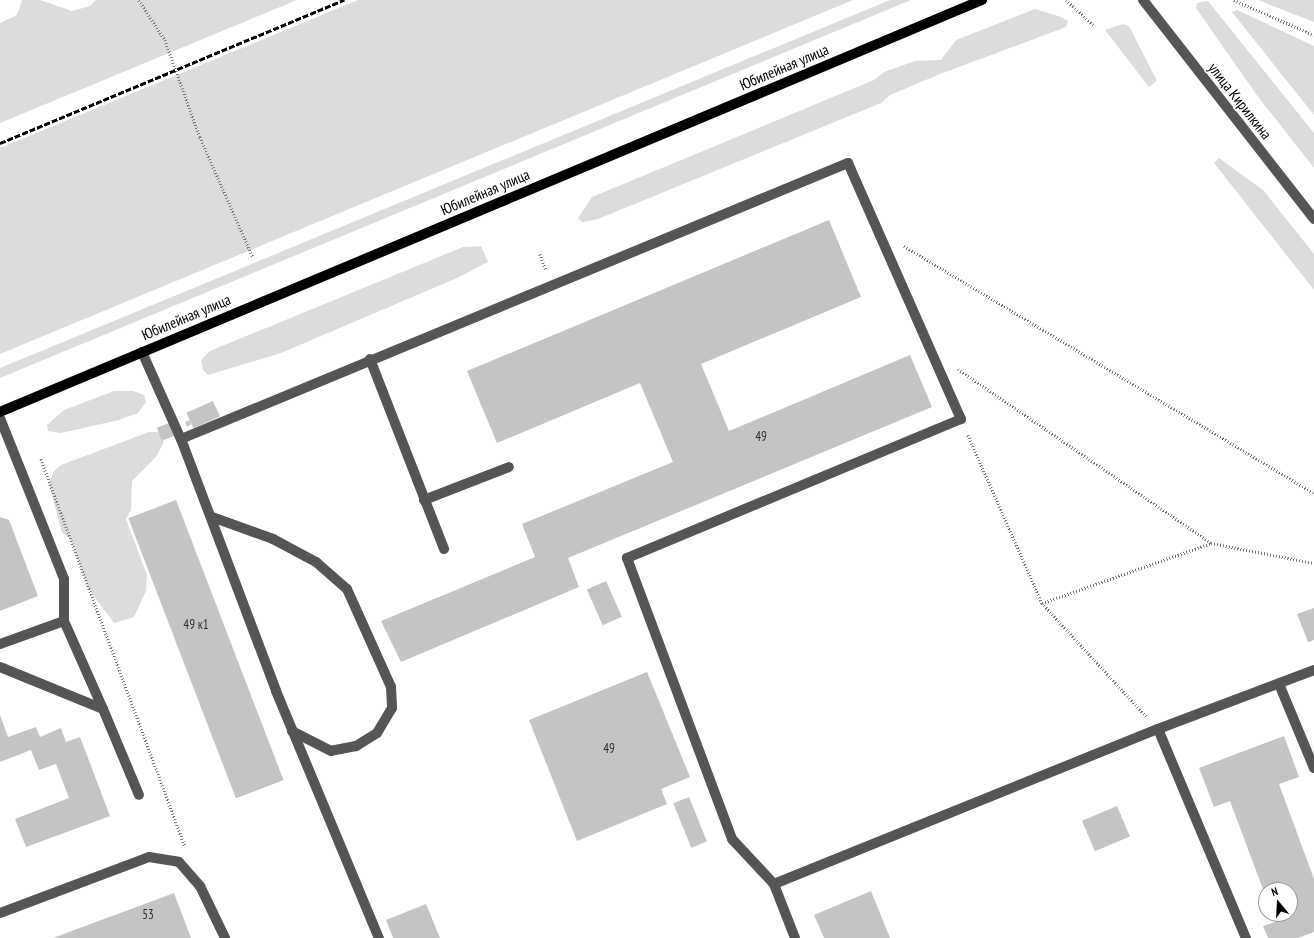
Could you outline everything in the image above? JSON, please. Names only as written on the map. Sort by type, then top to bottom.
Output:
[{"type":"main road","name":"Юбилейная улица","points":[[0,412],[982,0]]},
{"type":"street","name":"улица Кирилкина","points":[[1143,0],[1314,219]]},
{"type":"street","points":[[181,439],[370,359],[848,163],[962,419],[627,558],[732,839],[774,884],[795,938]]},
{"type":"street","points":[[142,352],[181,439],[212,517],[292,731],[380,938]]},
{"type":"street","points":[[370,359],[444,549]]},
{"type":"street","points":[[0,418],[64,579],[64,621],[139,795]]},
{"type":"street","points":[[424,500],[509,467]]},
{"type":"street","points":[[212,517],[273,539],[316,562],[347,590],[391,687],[392,708],[377,733],[356,746],[331,751],[292,731]]},
{"type":"street","points":[[0,644],[64,621]]},
{"type":"street","points":[[0,667],[103,709]]},
{"type":"street","points":[[774,884],[1158,729],[1314,670]]},
{"type":"street","points":[[1279,684],[1314,768]]},
{"type":"street","points":[[1158,729],[1246,938]]},
{"type":"street","points":[[0,913],[149,857],[180,862],[200,886],[225,938]]},
{"type":"path","points":[[139,0],[165,40],[200,137],[253,257]]},
{"type":"path","points":[[1066,0],[1094,25]]},
{"type":"path","points":[[1234,0],[1314,35]]},
{"type":"path","points":[[878,230],[1314,493]]},
{"type":"path","points":[[931,351],[1211,543],[1314,562]]},
{"type":"path","points":[[962,419],[1042,603],[1158,729]]},
{"type":"path","points":[[41,459],[189,856]]},
{"type":"path","points":[[1042,603],[1211,543]]},
{"type":"shaded area","points":[[22,0],[40,0],[72,11],[90,6],[96,0],[297,0],[0,123],[0,23],[17,15]]},
{"type":"shaded area","points":[[358,0],[853,0],[0,354],[0,148]]},
{"type":"shaded area","points":[[890,0],[911,0],[0,378],[0,368]]},
{"type":"shaded area","points":[[1258,0],[1314,0],[1314,22]]},
{"type":"shaded area","points":[[1208,1],[1314,133],[1314,168],[1256,94],[1196,8],[1197,3]]},
{"type":"shaded area","points":[[1035,9],[1061,17],[1068,21],[1066,27],[940,74],[890,95],[881,103],[598,219],[582,222],[578,218],[592,197],[874,80],[884,72],[915,61],[941,60],[956,40]]},
{"type":"shaded area","points":[[1237,10],[1314,46],[1314,115],[1232,12]]},
{"type":"shaded area","points":[[1123,24],[1129,26],[1157,81],[1149,87],[1105,30]]},
{"type":"shaded area","points":[[1219,158],[1263,190],[1314,254],[1314,290],[1214,163]]},
{"type":"shaded area","points":[[481,246],[488,262],[457,278],[281,353],[208,375],[203,370],[201,360],[210,351],[463,247]]},
{"type":"shaded area","points":[[114,391],[133,391],[144,395],[146,402],[138,413],[119,420],[61,433],[48,431],[47,425],[64,410]]},
{"type":"shaded area","points":[[149,432],[158,432],[164,437],[163,444],[156,457],[132,481],[131,510],[126,519],[147,575],[146,591],[134,617],[114,623],[88,588],[70,538],[62,533],[49,484],[54,471],[61,465]]},
{"type":"building","points":[[829,220],[861,297],[701,364],[729,431],[910,355],[932,407],[568,558],[579,587],[401,662],[381,621],[535,557],[522,524],[673,462],[640,383],[497,443],[467,371]]},
{"type":"building","points":[[213,401],[220,417],[193,428],[187,413]]},
{"type":"building","points":[[190,420],[191,424],[187,427],[185,422]]},
{"type":"building","points":[[169,423],[174,436],[162,441],[157,428]]},
{"type":"building","points":[[176,500],[284,780],[236,798],[128,518]]},
{"type":"building","points":[[0,517],[9,520],[38,596],[0,611]]},
{"type":"building","points":[[606,581],[622,617],[603,625],[587,590]]},
{"type":"building","points":[[1314,608],[1314,640],[1308,642],[1297,614]]},
{"type":"building","points":[[647,672],[690,777],[661,789],[667,804],[577,841],[529,720]]},
{"type":"building","points":[[0,715],[8,737],[36,727],[40,737],[61,728],[66,742],[80,737],[110,816],[26,847],[15,819],[69,798],[56,764],[39,770],[31,750],[0,762]]},
{"type":"building","points":[[1284,736],[1299,777],[1279,784],[1314,879],[1314,932],[1298,938],[1268,938],[1263,926],[1275,922],[1298,922],[1298,882],[1260,882],[1230,801],[1214,807],[1199,768]]},
{"type":"building","points":[[689,797],[707,842],[691,848],[673,803]]},
{"type":"building","points":[[1117,806],[1130,836],[1095,851],[1082,821]]},
{"type":"building","points":[[871,891],[890,938],[824,938],[814,915]]},
{"type":"building","points":[[174,893],[191,938],[53,938]]},
{"type":"building","points":[[426,904],[440,938],[393,938],[386,920]]},
{"type":"railway","points":[[0,143],[344,0]]}]
